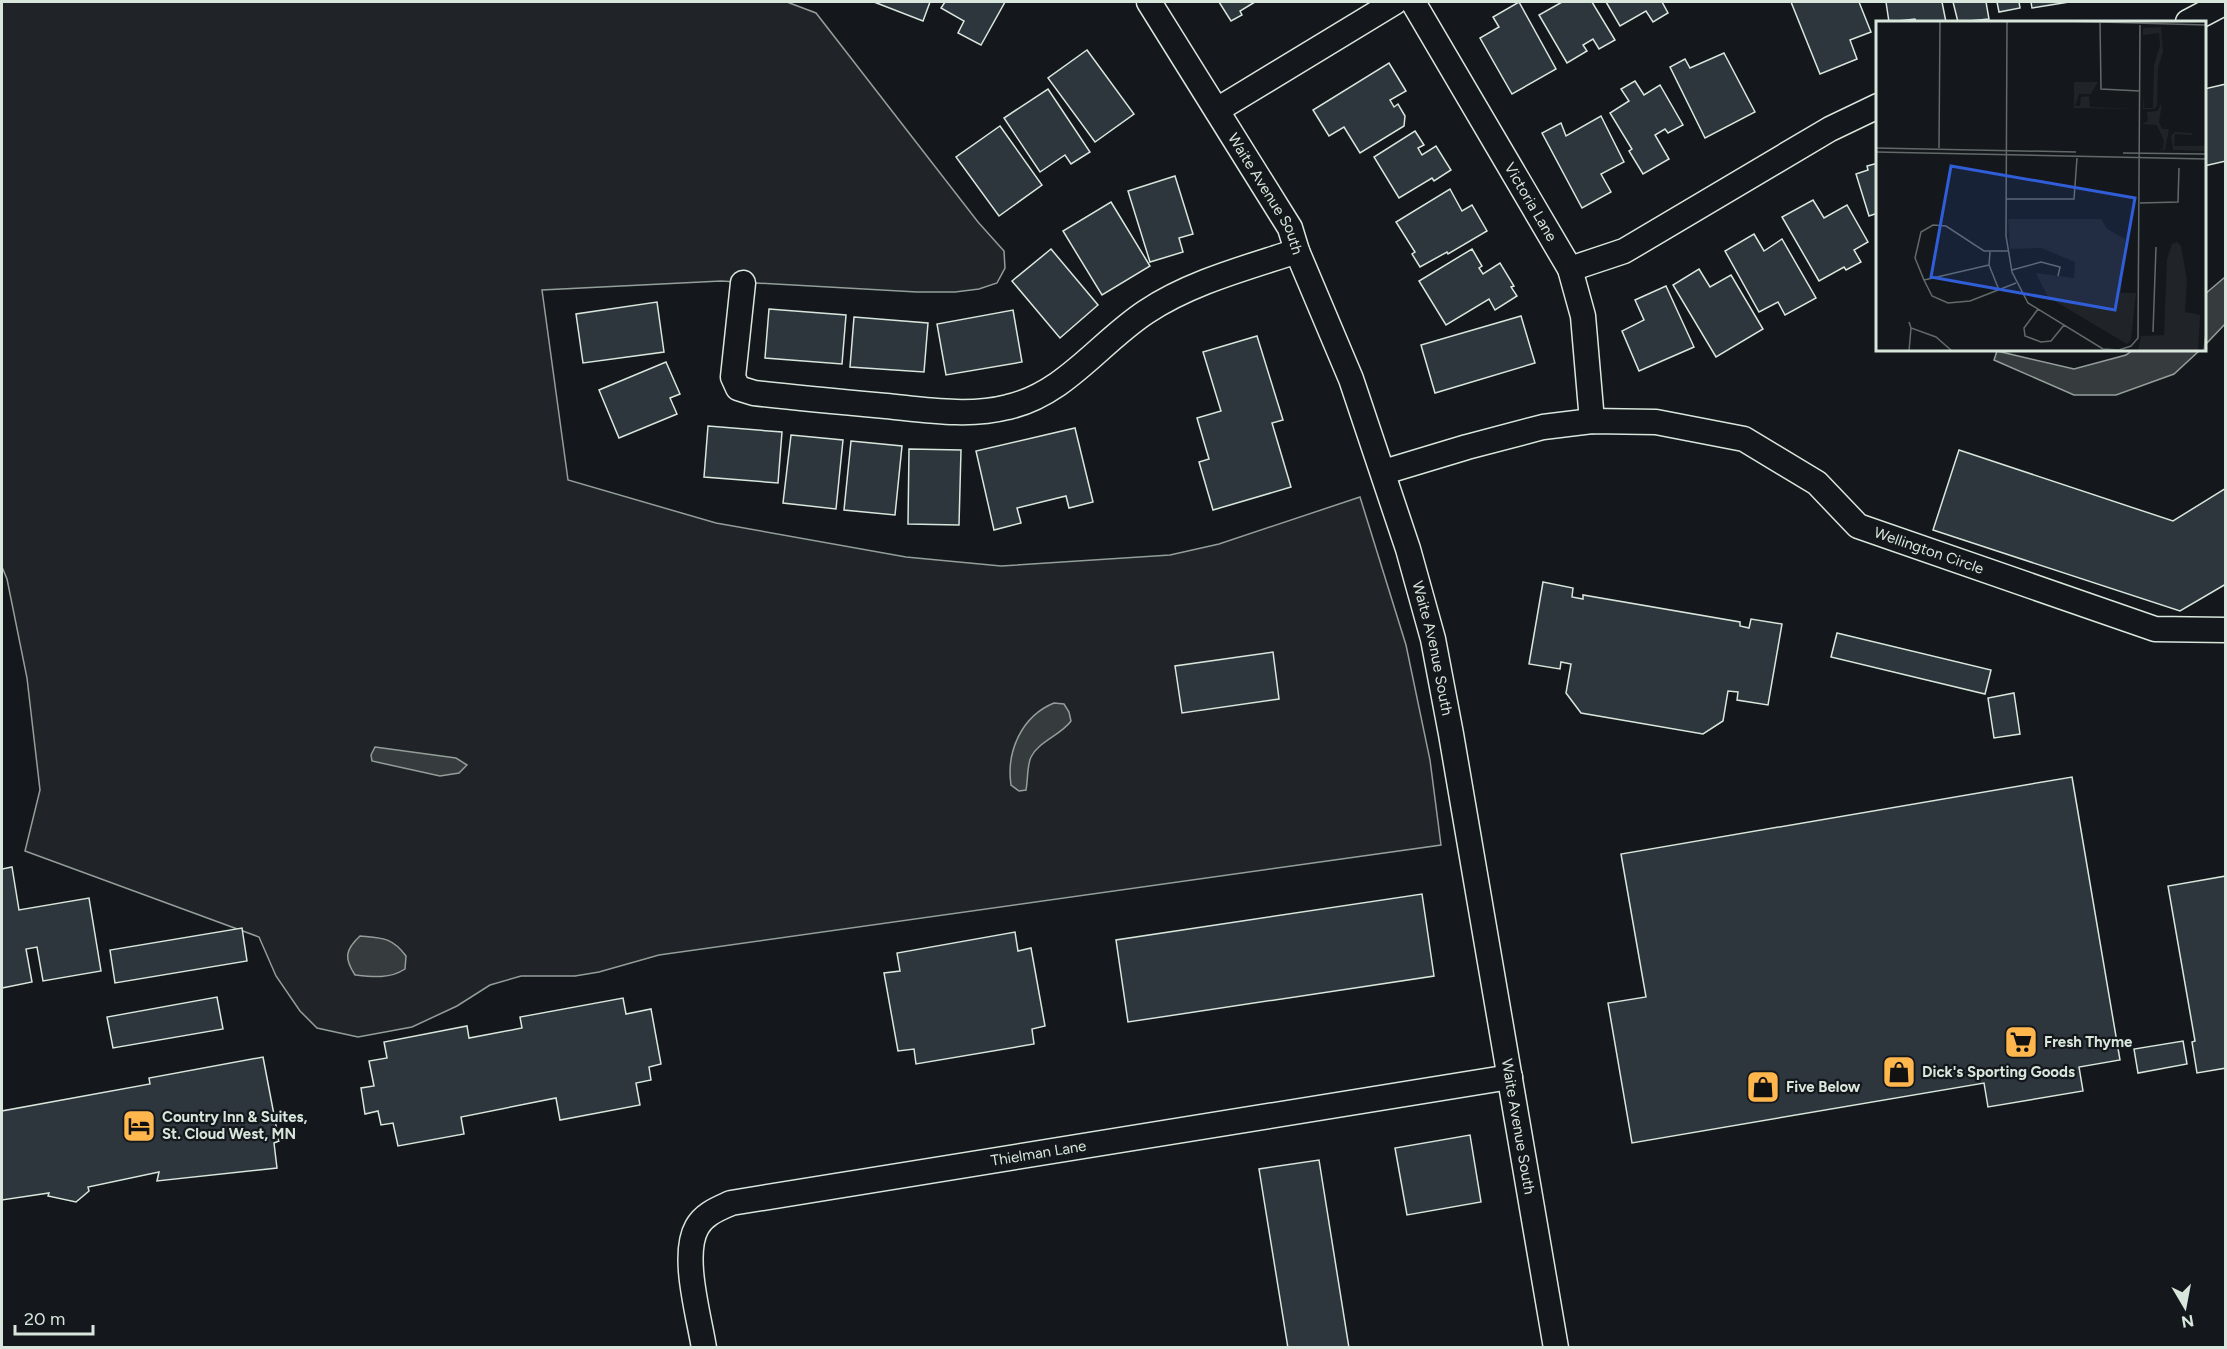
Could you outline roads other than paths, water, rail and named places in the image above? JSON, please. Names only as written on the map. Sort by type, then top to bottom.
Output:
[{"type":"street","name":"Waite Avenue South","points":[[1149,2],[1290,228],[1297,251],[1351,379],[1408,549],[1433,639],[1451,734],[1556,1347]]},
{"type":"street","points":[[1217,110],[1395,2]]},
{"type":"street","name":"Victoria Lane","points":[[1413,2],[1570,269],[1583,316],[1592,422]]},
{"type":"street","points":[[2190,21],[2226,2]]},
{"type":"street","points":[[1570,269],[1624,251],[1830,129],[1876,107]]},
{"type":"street","points":[[743,283],[732,377],[738,388],[754,393],[931,411],[971,412],[1009,407],[1047,392],[1082,366],[1144,313],[1180,292],[1297,251]]},
{"type":"street","name":"Wellington Circle","points":[[1384,472],[1467,447],[1543,428],[1592,422],[1656,422],[1744,439],[1817,483],[1858,526],[2155,629],[2226,630]]},
{"type":"street","name":"Thielman Lane","points":[[704,1347],[691,1267],[690,1246],[698,1226],[711,1212],[731,1203],[1510,1077]]},
{"type":"place","name":"Fresh Thyme","points":[[2021,1042]]},
{"type":"place","name":"Dick's Sporting Goods","points":[[1899,1072]]},
{"type":"place","name":"Five Below","points":[[1763,1087]]},
{"type":"place","name":"Country Inn & Suites, St. Cloud West, MN","points":[[139,1126]]}]
